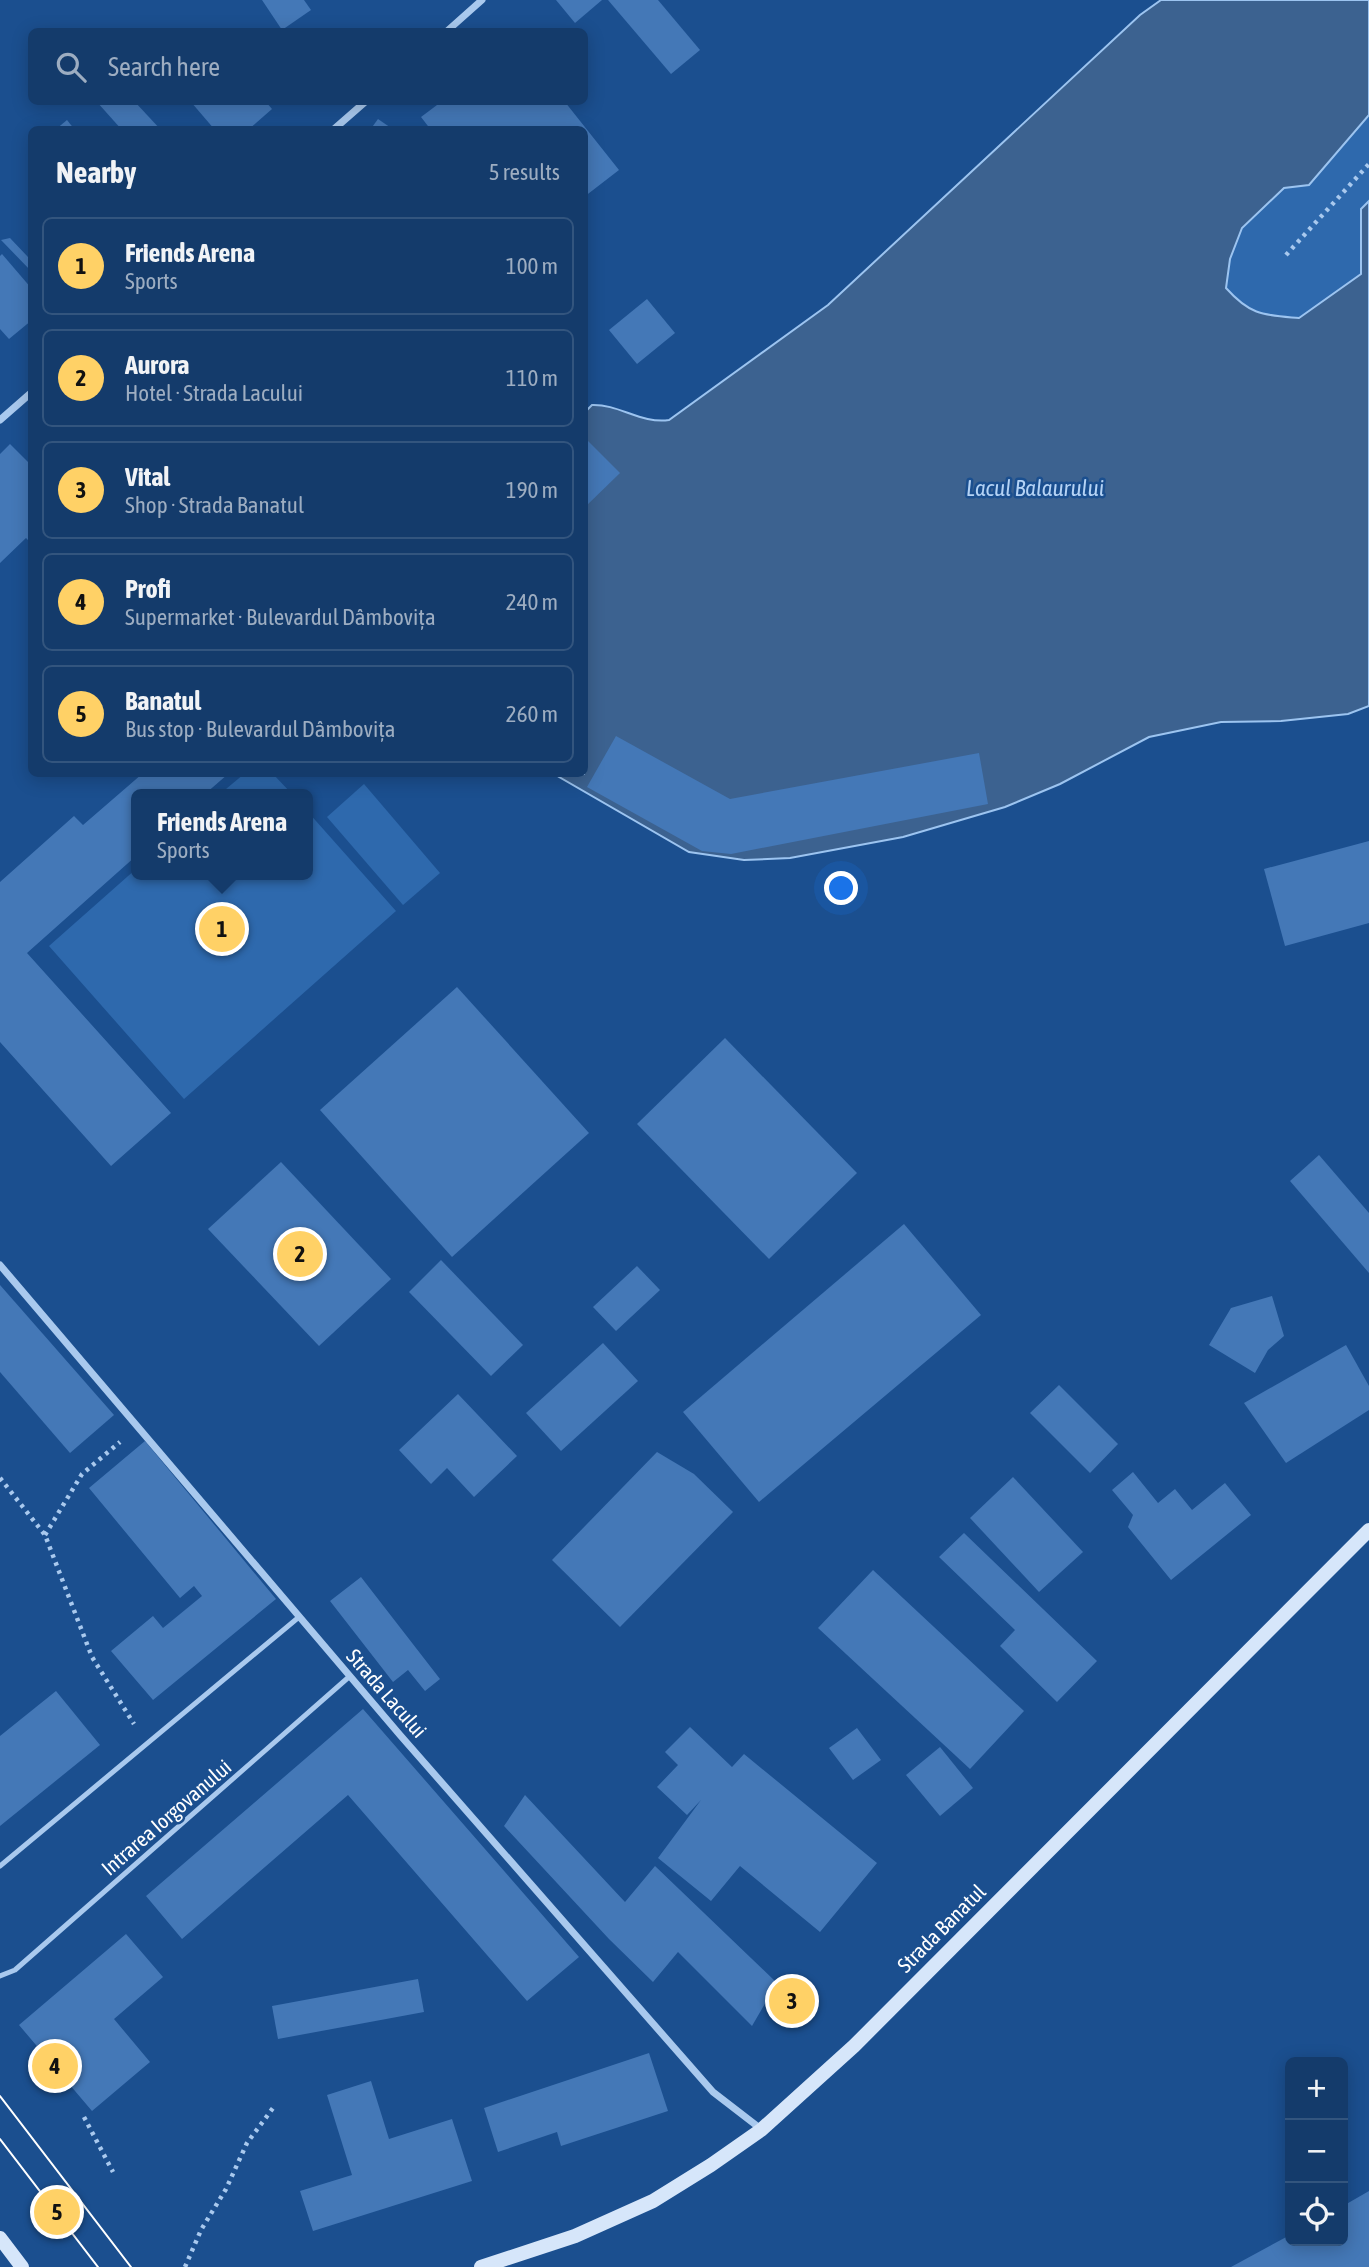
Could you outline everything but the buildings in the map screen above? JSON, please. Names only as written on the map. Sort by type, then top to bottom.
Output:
[{"type":"main road","name":"Strada Banatul","points":[[481,2267],[575,2236],[653,2201],[761,2130],[854,2046],[1369,1530]]},
{"type":"main road","points":[[0,2238],[22,2267]]},
{"type":"street","points":[[450,28],[482,0]]},
{"type":"street","points":[[338,126],[362,105]]},
{"type":"street","points":[[0,420],[28,396]]},
{"type":"street","name":"Strada Lacului","points":[[0,1265],[349,1676],[713,2092],[761,2130]]},
{"type":"lane","points":[[0,1866],[299,1617]]},
{"type":"lane","name":"Intrarea Iorgovanului","points":[[0,1976],[15,1970],[349,1676]]},
{"type":"path","points":[[1286,255],[1369,164]]},
{"type":"path","points":[[45,1535],[82,1474],[138,1427]]},
{"type":"path","points":[[0,1478],[45,1535],[92,1657],[147,1744]]},
{"type":"path","points":[[185,2267],[201,2230],[226,2189],[247,2143],[273,2108]]},
{"type":"path","points":[[84,2117],[113,2172]]},
{"type":"shaded area","points":[[1369,115],[1369,201],[1361,209],[1361,274],[1299,319],[1267,315],[1243,304],[1226,288],[1230,259],[1242,228],[1284,188],[1309,185]]},
{"type":"shaded area","points":[[240,777],[276,777],[287,789],[226,789]]},
{"type":"shaded area","points":[[364,784],[440,873],[403,905],[327,817]]},
{"type":"shaded area","points":[[313,818],[396,911],[184,1099],[49,946],[131,873],[131,880],[313,880]]},
{"type":"water","name":"Lacul Balaurului","points":[[1161,0],[1369,0],[1369,115],[1309,185],[1284,188],[1242,228],[1230,259],[1226,288],[1251,309],[1276,316],[1299,318],[1361,274],[1361,209],[1369,201],[1369,706],[1348,714],[1281,721],[1221,722],[1149,737],[1060,784],[1005,807],[903,837],[790,858],[744,860],[689,852],[559,777],[588,777],[588,409],[592,405],[611,407],[649,419],[669,420],[828,305],[1140,15]]},
{"type":"tram line","points":[[0,2096],[131,2267]]},
{"type":"tram line","points":[[0,2139],[98,2267]]},
{"type":"place","name":"Friends Arena","points":[[222,929]]},
{"type":"place","name":"Aurora","points":[[300,1254]]},
{"type":"place","name":"Vital","points":[[792,2001]]},
{"type":"place","name":"Profi","points":[[55,2066]]},
{"type":"place","name":"Banatul","points":[[57,2212]]}]
